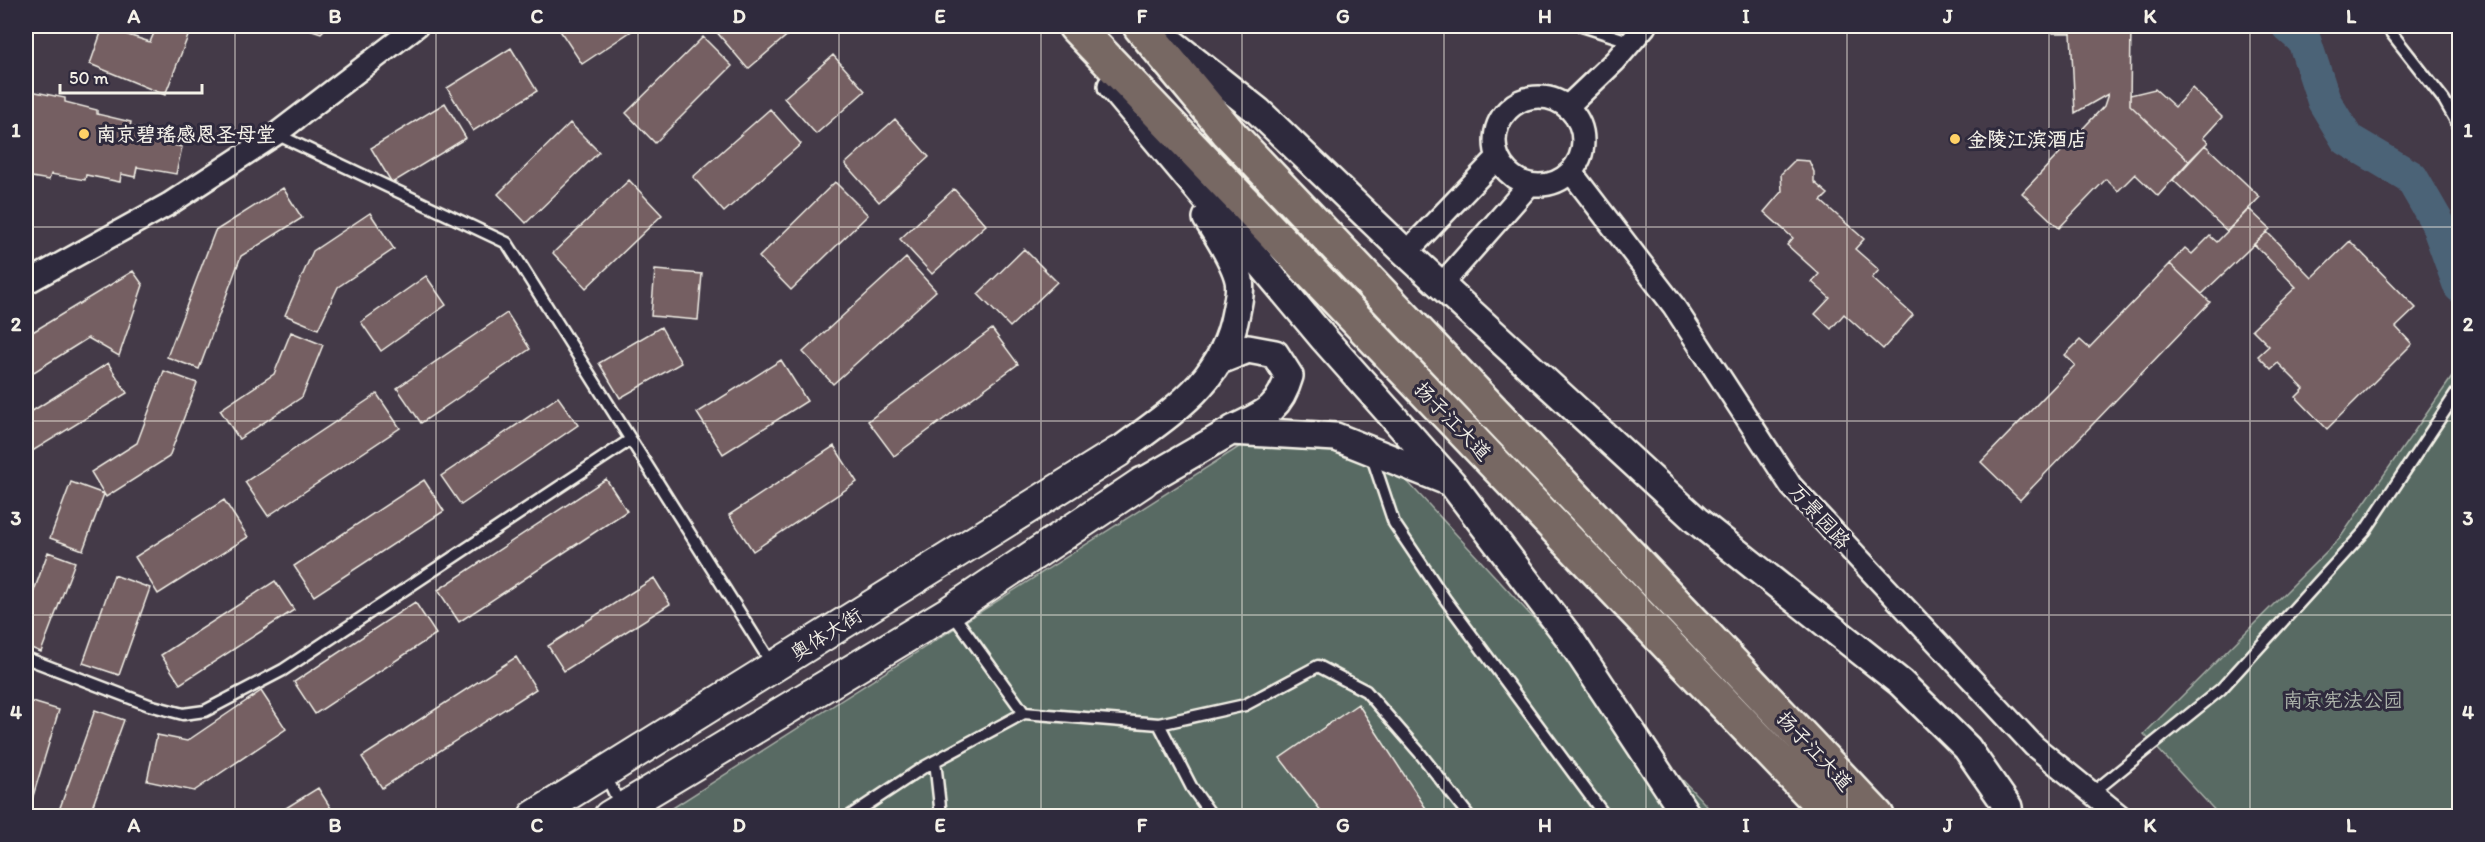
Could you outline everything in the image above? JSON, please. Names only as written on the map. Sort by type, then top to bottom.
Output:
[{"type":"highway","name":"扬子江大道","points":[[1075,26],[1832,816]]},
{"type":"highway","name":"扬子江大道","points":[[1140,26],[1237,141],[1877,816]]},
{"type":"main road","name":"奥体大街","points":[[534,816],[564,808],[605,773],[1118,452]]},
{"type":"main road","points":[[618,814],[950,610],[1143,482]]},
{"type":"street","points":[[26,283],[169,204],[276,134],[417,26]]},
{"type":"street","points":[[1061,26],[1324,339],[1450,482],[1568,636],[1687,816]]},
{"type":"street","points":[[1150,26],[1258,111],[1406,253],[1696,520],[1901,684],[1967,748],[2008,807],[2009,816]]},
{"type":"street","points":[[1567,107],[1639,34]]},
{"type":"street","points":[[1540,97],[1555,100],[1567,107],[1577,118],[1582,131],[1583,146],[1579,160],[1570,172],[1551,183],[1530,184],[1511,174],[1498,157],[1495,143],[1497,129],[1503,116],[1514,105],[1540,97]]},
{"type":"street","points":[[1118,452],[1197,391],[1220,360],[1233,331],[1239,280],[1219,236],[1149,129]]},
{"type":"street","points":[[1406,253],[1498,157]]},
{"type":"street","name":"万景园路","points":[[1570,172],[1673,305],[1791,486],[2034,746],[2120,816]]},
{"type":"street","points":[[1442,284],[1530,184]]},
{"type":"street","points":[[1143,482],[1266,412],[1283,397],[1289,376],[1275,354],[1248,348],[1220,360]]},
{"type":"street","points":[[1231,431],[1336,437],[1450,482]]},
{"type":"lane","points":[[1582,26],[1639,34]]},
{"type":"lane","points":[[2386,26],[2444,100],[2460,128]]},
{"type":"lane","points":[[276,134],[507,243],[774,667]]},
{"type":"lane","points":[[2091,794],[2221,689],[2365,531],[2460,388]]},
{"type":"lane","points":[[26,658],[149,705],[183,714],[205,711],[283,670],[630,440]]},
{"type":"lane","points":[[1370,451],[1394,524],[1445,599],[1605,816]]},
{"type":"lane","points":[[950,610],[1024,713]]},
{"type":"lane","points":[[850,816],[935,761],[1024,713],[1159,724],[1245,705],[1317,666],[1366,690],[1469,816]]},
{"type":"lane","points":[[1159,724],[1192,789],[1212,816]]},
{"type":"lane","points":[[935,761],[941,816]]},
{"type":"lane","points":[[605,773],[618,814]]},
{"type":"green space","name":"南京宪法公园","points":[[2459,367],[2459,816],[2220,816],[2144,734],[2340,538]]},
{"type":"green space","points":[[1242,445],[1344,450],[1383,466],[1406,480],[1716,816],[660,816]]},
{"type":"building","points":[[157,26],[192,26],[165,95],[90,64],[103,27],[150,42]]},
{"type":"building","points":[[300,26],[328,26],[321,33]]},
{"type":"building","points":[[557,26],[639,26],[582,64]]},
{"type":"building","points":[[720,26],[798,26],[748,69],[715,30]]},
{"type":"building","points":[[2054,26],[2131,26],[2130,105],[2189,161],[2158,196],[2135,174],[2118,191],[2106,179],[2059,228],[2022,193],[2104,106],[2108,94],[2075,113],[2071,33],[2053,33]]},
{"type":"building","points":[[703,37],[732,66],[655,143],[626,113]]},
{"type":"building","points":[[511,48],[537,91],[473,131],[447,88]]},
{"type":"building","points":[[833,55],[865,91],[816,134],[784,98]]},
{"type":"building","points":[[2192,88],[2222,117],[2203,138],[2208,142],[2189,161],[2130,105],[2130,95],[2155,89],[2175,107]]},
{"type":"building","name":"南京碧瑶感恩圣母堂","points":[[26,90],[65,98],[65,102],[97,110],[97,114],[131,122],[130,127],[144,129],[143,138],[182,147],[176,174],[137,167],[135,177],[121,174],[120,182],[86,175],[85,180],[51,174],[49,180],[26,176]]},
{"type":"building","points":[[445,103],[466,138],[392,183],[371,148]]},
{"type":"building","points":[[770,109],[801,144],[724,212],[693,177]]},
{"type":"building","points":[[895,119],[929,157],[879,202],[845,164]]},
{"type":"building","points":[[570,123],[599,152],[526,223],[498,194]]},
{"type":"building","points":[[2205,145],[2260,197],[2227,231],[2173,180]]},
{"type":"building","points":[[1795,160],[1809,161],[1814,172],[1814,182],[1828,194],[1821,201],[1864,239],[1855,249],[1879,270],[1872,278],[1913,315],[1883,349],[1844,314],[1831,329],[1815,314],[1830,298],[1812,282],[1819,274],[1787,245],[1793,238],[1764,212],[1782,191],[1781,174]]},
{"type":"building","points":[[629,180],[662,215],[586,288],[553,253]]},
{"type":"building","points":[[835,182],[868,215],[791,290],[759,257]]},
{"type":"building","points":[[283,188],[302,218],[241,256],[199,369],[167,357],[215,231]]},
{"type":"building","points":[[954,189],[986,225],[932,274],[900,239]]},
{"type":"building","points":[[2249,209],[2270,229],[2202,294],[2170,264],[2185,248],[2192,254],[2210,236],[2217,242]]},
{"type":"building","points":[[370,213],[394,249],[338,287],[318,329],[285,315],[313,251]]},
{"type":"building","points":[[2267,232],[2312,278],[2350,241],[2416,308],[2396,327],[2412,344],[2327,429],[2296,397],[2304,389],[2278,363],[2271,369],[2258,356],[2269,346],[2252,329],[2296,287],[2254,244]]},
{"type":"building","points":[[1024,249],[1057,282],[1010,327],[978,294]]},
{"type":"building","points":[[906,258],[936,291],[833,384],[803,352]]},
{"type":"building","points":[[2170,264],[2210,302],[2020,500],[1981,462],[2075,365],[2065,355],[2080,340],[2089,348]]},
{"type":"building","points":[[655,270],[702,274],[698,320],[651,316]]},
{"type":"building","points":[[133,271],[143,285],[119,356],[88,338],[26,377],[26,336]]},
{"type":"building","points":[[426,276],[446,305],[381,351],[361,322]]},
{"type":"building","points":[[507,313],[530,349],[421,423],[397,388]]},
{"type":"building","points":[[661,327],[681,363],[620,398],[599,363]]},
{"type":"building","points":[[992,329],[1018,364],[894,456],[868,421]]},
{"type":"building","points":[[291,332],[323,345],[302,397],[239,439],[220,410],[274,374]]},
{"type":"building","points":[[781,360],[807,401],[723,454],[697,413]]},
{"type":"building","points":[[108,363],[127,393],[26,455],[26,415]]},
{"type":"building","points":[[164,371],[197,383],[169,457],[106,497],[91,472],[137,443]]},
{"type":"building","points":[[377,394],[400,428],[268,516],[245,482]]},
{"type":"building","points":[[558,397],[578,425],[461,505],[441,476]]},
{"type":"building","points":[[834,446],[857,482],[753,551],[729,515]]},
{"type":"building","points":[[606,479],[627,511],[459,622],[438,590]]},
{"type":"building","points":[[424,480],[444,511],[314,596],[294,566]]},
{"type":"building","points":[[71,482],[104,494],[83,550],[50,538]]},
{"type":"building","points":[[224,500],[248,537],[158,594],[135,557]]},
{"type":"building","points":[[48,552],[75,562],[41,652],[26,646],[26,613]]},
{"type":"building","points":[[114,575],[150,588],[119,675],[83,663]]},
{"type":"building","points":[[654,578],[670,604],[564,671],[548,646]]},
{"type":"building","points":[[275,581],[294,610],[180,684],[161,655]]},
{"type":"building","points":[[415,602],[436,634],[315,714],[294,682]]},
{"type":"building","points":[[516,657],[536,689],[382,788],[362,757]]},
{"type":"building","points":[[261,691],[286,729],[194,791],[147,781],[157,735],[187,741]]},
{"type":"building","points":[[26,700],[59,710],[27,816],[26,816]]},
{"type":"building","points":[[1358,704],[1431,816],[1325,816],[1280,758]]},
{"type":"building","points":[[95,710],[124,720],[89,816],[57,816]]},
{"type":"building","points":[[318,788],[336,816],[273,816]]},
{"type":"waterway","points":[[2288,26],[2304,40],[2324,101],[2347,139],[2411,177],[2437,222],[2460,286]]},
{"type":"place","name":"南京碧瑶感恩圣母堂","points":[[84,134]]},
{"type":"place","name":"金陵江滨酒店","points":[[1955,139]]}]
